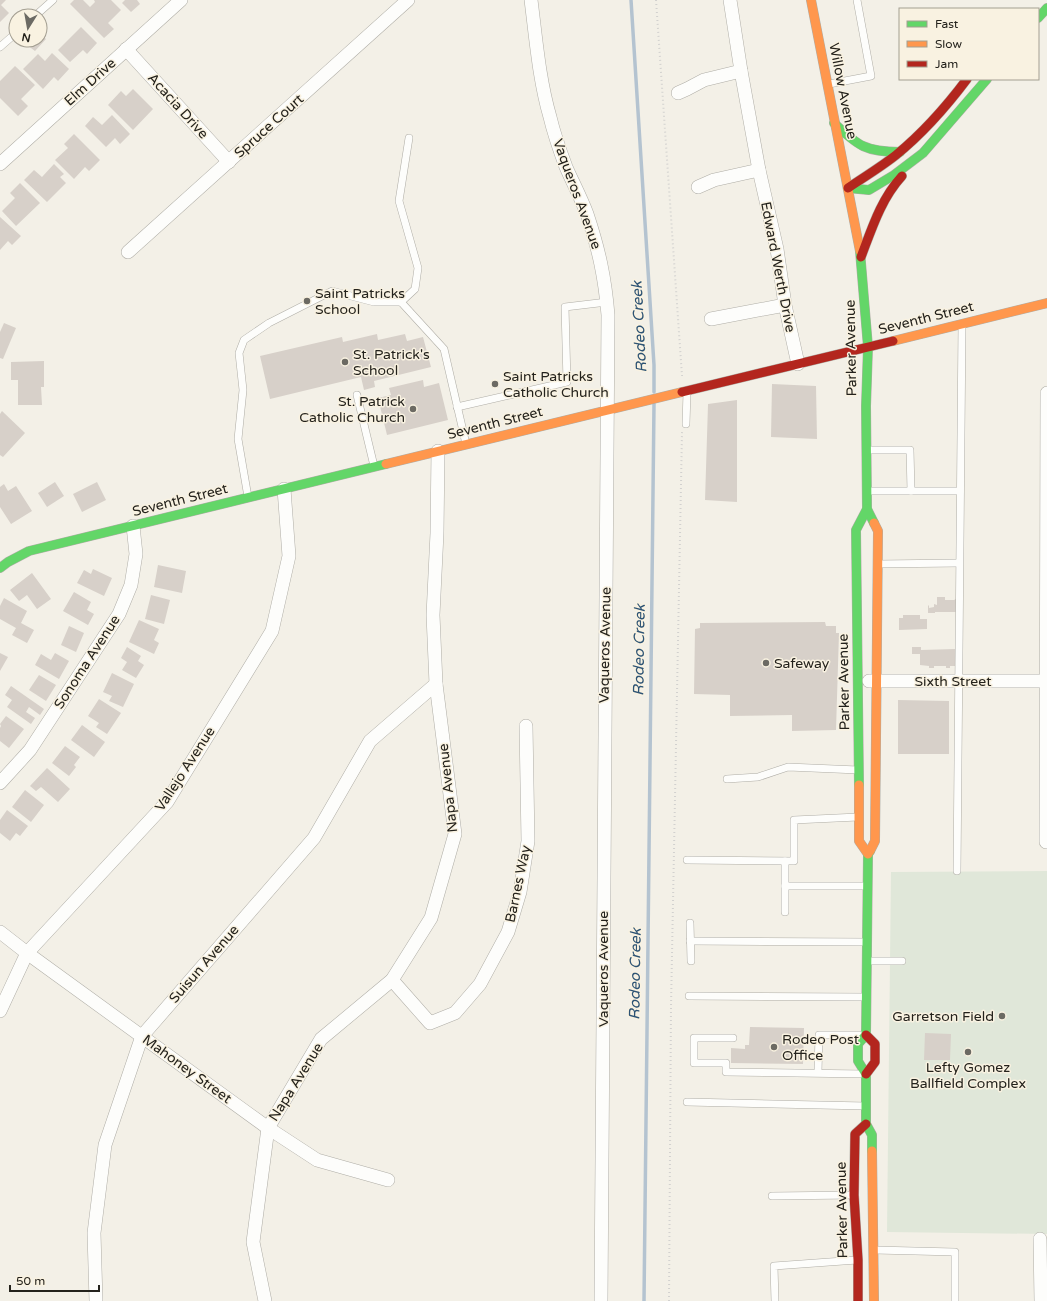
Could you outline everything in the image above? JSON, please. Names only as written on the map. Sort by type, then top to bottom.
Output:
[{"type":"main road","name":"Willow Avenue","points":[[811,0],[848,188]]},
{"type":"main road","points":[[1039,17],[1047,8]]},
{"type":"main road","points":[[848,188],[900,152],[923,132],[966,80]]},
{"type":"main road","points":[[861,258],[878,209],[892,188],[986,80]]},
{"type":"main road","points":[[834,123],[860,146],[881,152],[900,152]]},
{"type":"main road","points":[[848,188],[869,190],[894,175],[923,153]]},
{"type":"main road","name":"Parker Avenue","points":[[848,188],[861,258],[868,347],[866,406],[867,509],[878,531],[875,841],[868,854],[866,1035],[858,1044],[858,1061],[866,1074],[866,1124],[872,1135],[874,1301]]},
{"type":"main road","name":"Seventh Street","points":[[0,568],[29,551],[1047,303]]},
{"type":"main road","name":"Parker Avenue","points":[[867,509],[856,530],[858,841],[868,854]]},
{"type":"main road","name":"Parker Avenue","points":[[866,1035],[875,1044],[874,1062],[866,1074]]},
{"type":"main road","name":"Parker Avenue","points":[[858,1301],[858,1260],[854,1195],[855,1134],[866,1124]]},
{"type":"street","name":"Elm Drive","points":[[0,164],[181,0]]},
{"type":"street","name":"Spruce Court","points":[[128,252],[408,0]]},
{"type":"street","name":"Vaqueros Avenue","points":[[531,0],[537,51],[550,117],[565,165],[586,212],[598,251],[606,286],[608,315],[604,695],[601,1301]]},
{"type":"street","name":"Edward Werth Drive","points":[[730,0],[758,170],[777,249],[785,305],[798,364]]},
{"type":"street","name":"Acacia Drive","points":[[126,49],[229,162]]},
{"type":"street","points":[[678,93],[687,90],[704,80],[741,71]]},
{"type":"street","points":[[698,187],[714,180],[758,170]]},
{"type":"street","points":[[711,320],[785,305]]},
{"type":"street","points":[[1046,842],[1047,393]]},
{"type":"street","name":"Napa Avenue","points":[[265,1301],[252,1242],[268,1128],[322,1039],[392,980],[431,918],[455,834],[436,684],[433,615],[437,533],[438,451]]},
{"type":"street","name":"Vallejo Avenue","points":[[0,1011],[27,954],[167,802],[272,632],[290,556],[284,489]]},
{"type":"street","name":"Sonoma Avenue","points":[[0,783],[30,750],[119,614],[131,585],[136,554],[133,526]]},
{"type":"street","name":"Sixth Street","points":[[858,681],[1047,681]]},
{"type":"street","name":"Suisun Avenue","points":[[96,1301],[94,1233],[105,1145],[142,1036],[314,838],[370,741],[436,684]]},
{"type":"street","name":"Barnes Way","points":[[392,980],[430,1023],[455,1013],[480,984],[508,932],[520,892],[528,841],[526,726]]},
{"type":"street","name":"Mahoney Street","points":[[0,932],[27,954],[268,1128],[317,1160],[388,1180]]},
{"type":"street","points":[[1040,1239],[1041,1301]]},
{"type":"lane","points":[[44,8],[53,0]]},
{"type":"lane","points":[[827,85],[871,76],[857,0]]},
{"type":"lane","points":[[0,48],[8,40]]},
{"type":"lane","points":[[248,497],[238,440],[243,390],[239,353],[244,340],[269,323],[332,291],[374,302],[401,302],[415,289],[418,268],[399,201],[409,138]]},
{"type":"lane","points":[[401,302],[444,348],[467,444]]},
{"type":"lane","points":[[457,406],[567,382],[565,307],[607,302]]},
{"type":"lane","points":[[957,871],[962,324]]},
{"type":"lane","points":[[685,392],[686,424]]},
{"type":"lane","points":[[358,395],[374,466]]},
{"type":"lane","points":[[866,450],[910,450],[911,491]]},
{"type":"lane","points":[[867,491],[960,491]]},
{"type":"lane","points":[[878,564],[960,564]]},
{"type":"lane","points":[[727,779],[758,777],[788,767],[858,770]]},
{"type":"lane","points":[[687,860],[794,861],[794,820],[858,816]]},
{"type":"lane","points":[[785,861],[785,912]]},
{"type":"lane","points":[[785,886],[868,886]]},
{"type":"lane","points":[[690,923],[691,961]]},
{"type":"lane","points":[[690,941],[867,942]]},
{"type":"lane","points":[[867,961],[902,961]]},
{"type":"lane","points":[[689,996],[867,997]]},
{"type":"lane","points":[[818,1072],[819,1035],[866,1035]]},
{"type":"lane","points":[[733,1038],[694,1038],[694,1063],[726,1063],[726,1072],[818,1072],[866,1074]]},
{"type":"lane","points":[[687,1102],[866,1106]]},
{"type":"lane","points":[[772,1196],[854,1195]]},
{"type":"lane","points":[[873,1250],[955,1252],[956,1301]]},
{"type":"lane","points":[[775,1301],[774,1266],[858,1260]]},
{"type":"path","points":[[656,0],[685,392]]},
{"type":"path","points":[[669,1301],[671,1007],[682,432]]},
{"type":"shaded area","name":"Lefty Gomez Ballfield Complex","points":[[1047,871],[1047,1234],[887,1232],[891,872]]},
{"type":"building","points":[[0,0],[6,0],[1,5],[8,12],[8,14],[0,22]]},
{"type":"building","points":[[74,0],[83,0],[90,7],[95,2],[94,0],[111,0],[121,10],[108,23],[114,29],[104,38],[70,4]]},
{"type":"building","points":[[125,0],[137,0],[140,4],[131,12],[122,3]]},
{"type":"building","points":[[81,27],[97,43],[87,54],[83,50],[70,62],[58,50]]},
{"type":"building","points":[[31,48],[38,48],[35,51]]},
{"type":"building","points":[[52,53],[69,69],[58,81],[54,77],[43,89],[23,69],[38,54],[45,61]]},
{"type":"building","points":[[15,66],[35,85],[21,99],[28,106],[18,116],[0,98],[0,81]]},
{"type":"building","points":[[133,89],[153,109],[133,130],[108,105],[121,91],[126,96]]},
{"type":"building","points":[[112,115],[130,134],[120,144],[115,138],[106,147],[85,126],[93,117],[102,125]]},
{"type":"building","points":[[74,134],[100,160],[89,171],[85,167],[74,179],[55,160],[68,148],[64,144]]},
{"type":"building","points":[[54,164],[64,174],[60,177],[66,183],[47,202],[24,180],[34,170],[42,177]]},
{"type":"building","points":[[20,183],[40,203],[16,226],[2,211],[15,198],[10,193]]},
{"type":"building","points":[[0,217],[21,236],[12,245],[8,241],[0,250]]},
{"type":"building","points":[[4,323],[16,328],[3,359],[0,358],[0,332]]},
{"type":"building","name":"St. Patrick's School","points":[[377,334],[378,340],[405,334],[407,341],[423,337],[431,367],[374,381],[375,387],[364,390],[361,377],[270,399],[260,356],[342,337],[343,342]]},
{"type":"building","points":[[44,361],[44,387],[41,387],[42,405],[18,405],[18,380],[11,380],[11,362]]},
{"type":"building","name":"St. Patrick Catholic Church","points":[[423,380],[424,387],[439,383],[448,420],[387,435],[378,398],[391,395],[389,388]]},
{"type":"building","points":[[772,384],[816,386],[817,439],[771,437]]},
{"type":"building","points":[[737,400],[737,502],[705,500],[708,404]]},
{"type":"building","points":[[2,411],[25,433],[3,457],[0,455],[0,414]]},
{"type":"building","points":[[55,482],[64,496],[47,507],[38,493]]},
{"type":"building","points":[[97,482],[106,500],[82,512],[73,494]]},
{"type":"building","points":[[4,484],[8,491],[16,486],[32,511],[11,524],[0,507],[0,487]]},
{"type":"building","points":[[158,565],[186,571],[182,593],[154,587]]},
{"type":"building","points":[[93,569],[112,578],[104,596],[77,583],[84,570],[91,574]]},
{"type":"building","points":[[32,573],[51,599],[37,609],[27,595],[19,601],[10,590]]},
{"type":"building","points":[[74,592],[91,602],[87,610],[94,614],[88,625],[63,611]]},
{"type":"building","points":[[151,595],[170,600],[164,624],[145,619]]},
{"type":"building","points":[[937,597],[945,597],[945,600],[956,599],[956,612],[928,613],[929,605],[929,608],[934,607],[934,604],[937,605]]},
{"type":"building","points":[[4,598],[27,611],[21,623],[34,630],[27,643],[12,635],[16,628],[0,619],[0,606]]},
{"type":"building","points":[[903,615],[920,615],[920,619],[927,619],[927,629],[899,630],[899,618],[903,618]]},
{"type":"building","points":[[139,620],[159,629],[154,640],[159,643],[154,654],[129,642]]},
{"type":"building","name":"Safeway","points":[[825,622],[826,626],[836,626],[836,633],[839,633],[836,730],[792,731],[792,715],[730,716],[730,695],[694,694],[695,629],[700,628],[700,623]]},
{"type":"building","points":[[69,626],[84,633],[76,652],[61,645]]},
{"type":"building","points":[[127,647],[141,656],[138,661],[144,665],[136,678],[122,670],[127,662],[121,658]]},
{"type":"building","points":[[912,647],[921,647],[921,650],[955,649],[955,666],[946,668],[946,666],[934,666],[934,668],[929,668],[929,666],[920,665],[920,654],[912,654]]},
{"type":"building","points":[[0,653],[8,657],[0,671]]},
{"type":"building","points":[[55,653],[69,661],[59,679],[35,665],[41,654],[51,660]]},
{"type":"building","points":[[112,673],[134,684],[123,707],[109,701],[112,696],[103,692]]},
{"type":"building","points":[[39,675],[56,685],[46,701],[29,690]]},
{"type":"building","points":[[11,686],[44,709],[40,715],[29,707],[26,712],[35,718],[31,724],[7,707],[12,700],[5,695]]},
{"type":"building","points":[[99,699],[121,713],[107,734],[96,727],[99,723],[88,716]]},
{"type":"building","points":[[898,700],[949,701],[949,754],[898,754]]},
{"type":"building","points":[[6,716],[24,729],[9,748],[0,741],[0,724]]},
{"type":"building","points":[[82,725],[105,742],[94,757],[71,740]]},
{"type":"building","points":[[65,746],[80,757],[74,765],[76,767],[69,776],[52,763]]},
{"type":"building","points":[[47,768],[70,789],[58,802],[41,787],[36,791],[30,786]]},
{"type":"building","points":[[25,790],[44,805],[31,822],[12,807]]},
{"type":"building","points":[[7,810],[28,826],[20,836],[16,833],[10,841],[0,833],[0,820]]},
{"type":"building","name":"Rodeo Post Office","points":[[750,1027],[804,1028],[803,1064],[731,1063],[731,1048],[745,1049],[745,1045],[749,1045]]},
{"type":"building","points":[[925,1033],[951,1034],[950,1060],[924,1060]]},
{"type":"waterway","name":"Rodeo Creek","points":[[631,0],[654,365],[654,392]]},
{"type":"waterway","name":"Rodeo Creek","points":[[644,1301],[654,404]]},
{"type":"traffic: fast","points":[[1039,17],[1047,8]]},
{"type":"traffic: fast","points":[[848,188],[869,190],[894,175],[923,153],[986,80]]},
{"type":"traffic: fast","points":[[834,123],[856,142],[863,146],[879,151],[900,152]]},
{"type":"traffic: fast","points":[[860,251],[868,347],[866,406],[867,509],[874,523]]},
{"type":"traffic: fast","points":[[0,568],[29,551],[386,464]]},
{"type":"traffic: fast","points":[[859,785],[856,530],[867,509]]},
{"type":"traffic: fast","points":[[870,851],[868,854],[866,1035],[858,1044],[858,1061],[866,1074],[866,1124],[872,1135],[872,1151]]},
{"type":"traffic: slow","points":[[811,0],[860,251]]},
{"type":"traffic: slow","points":[[893,341],[1047,303]]},
{"type":"traffic: slow","points":[[386,464],[682,392]]},
{"type":"traffic: slow","points":[[870,851],[875,841],[878,531],[874,523]]},
{"type":"traffic: slow","points":[[859,785],[859,841],[868,854]]},
{"type":"traffic: slow","points":[[872,1151],[874,1301]]},
{"type":"traffic: jam","points":[[848,188],[884,164],[916,138],[951,100],[966,80]]},
{"type":"traffic: jam","points":[[861,257],[873,225],[888,194],[902,176]]},
{"type":"traffic: jam","points":[[682,392],[893,341]]},
{"type":"traffic: jam","points":[[866,1035],[875,1044],[875,1062],[866,1074]]},
{"type":"traffic: jam","points":[[858,1301],[858,1260],[854,1195],[855,1134],[866,1124]]},
{"type":"place","name":"Saint Patricks School","points":[[307,301]]},
{"type":"place","name":"St. Patrick's School","points":[[345,362]]},
{"type":"place","name":"Saint Patricks Catholic Church","points":[[495,384]]},
{"type":"place","name":"St. Patrick Catholic Church","points":[[413,409]]},
{"type":"place","name":"Safeway","points":[[766,663]]},
{"type":"place","name":"Garretson Field","points":[[1002,1016]]},
{"type":"place","name":"Rodeo Post Office","points":[[774,1047]]},
{"type":"place","name":"Lefty Gomez Ballfield Complex","points":[[968,1052]]}]
